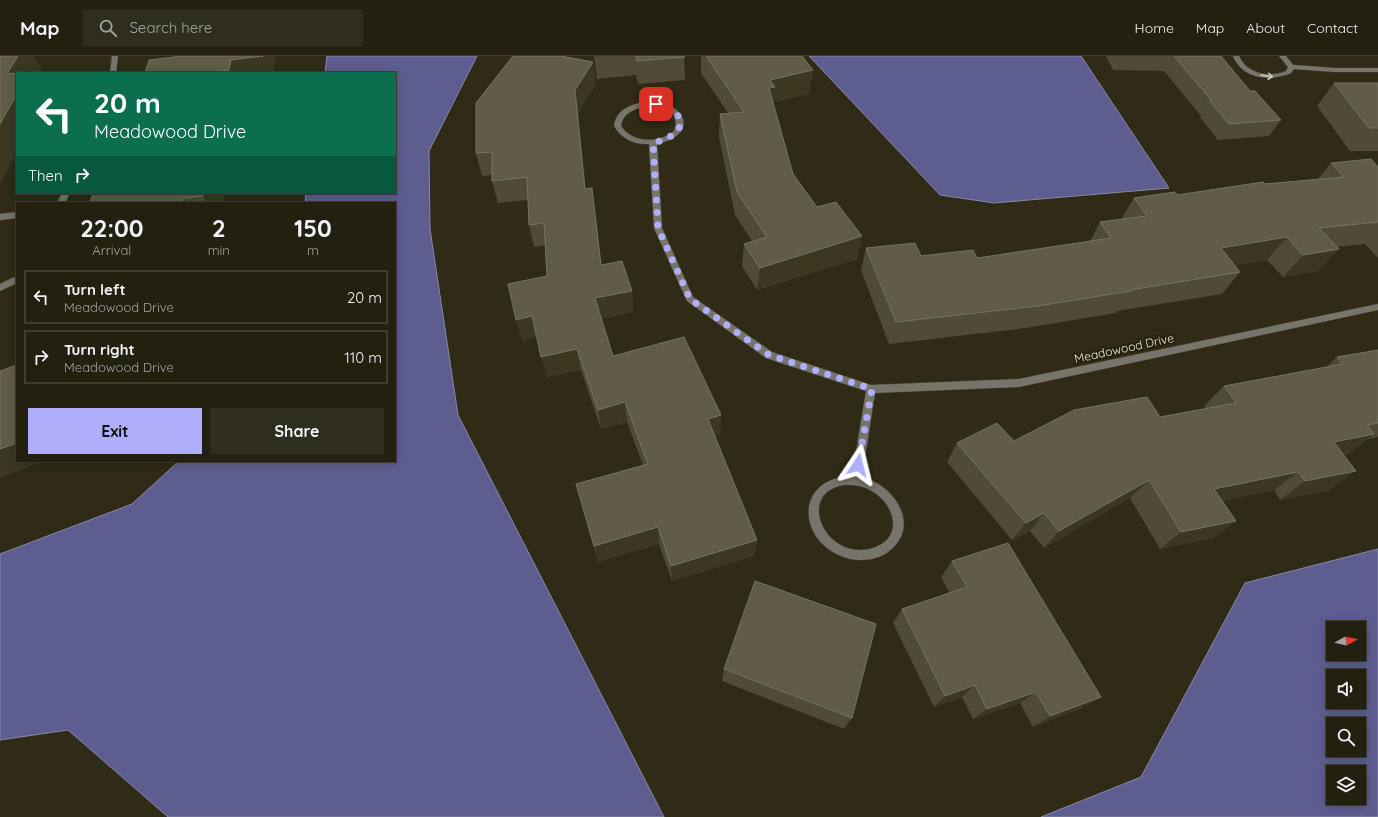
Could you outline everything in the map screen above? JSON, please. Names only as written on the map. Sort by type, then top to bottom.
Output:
[{"type":"street","points":[[113,72],[115,56]]},
{"type":"street","points":[[1236,56],[1238,62],[1244,68],[1264,76],[1283,76],[1289,72],[1291,67]]},
{"type":"street","points":[[1282,56],[1291,67]]},
{"type":"street","points":[[1291,67],[1335,70],[1378,70]]},
{"type":"street","points":[[656,104],[667,107],[676,112],[680,120],[680,127],[675,134],[665,140],[653,143],[629,139],[621,133],[617,126],[618,118],[624,111],[633,106],[656,104]]},
{"type":"street","name":"Meadowood Drive","points":[[653,143],[658,228],[690,299],[769,355],[872,389],[1020,383],[1378,308]]},
{"type":"street","points":[[0,217],[16,215]]},
{"type":"street","points":[[0,288],[16,280]]},
{"type":"street","points":[[856,480],[872,389]]},
{"type":"street","points":[[856,480],[871,484],[885,494],[895,506],[898,521],[895,536],[886,548],[872,554],[855,556],[838,551],[825,541],[815,527],[813,512],[816,498],[826,487],[839,481],[856,480]]},
{"type":"water","points":[[327,56],[477,56],[429,151],[430,229],[458,415],[664,817],[168,817],[68,730],[0,740],[0,554],[132,504],[178,462],[396,462],[396,202],[305,202],[306,194],[396,194],[396,72],[325,72]]},
{"type":"water","points":[[809,56],[1081,56],[1169,188],[994,203],[940,195]]},
{"type":"water","points":[[1378,549],[1378,817],[1041,817],[1141,777],[1245,583]]},
{"type":"building","points":[[0,56],[18,56],[7,74],[16,73],[16,96],[0,124]]},
{"type":"building","points":[[174,56],[263,56],[231,60],[229,70],[214,72],[145,72],[149,60],[175,57]]},
{"type":"building","points":[[513,56],[561,56],[593,62],[575,90],[585,189],[592,188],[601,265],[622,261],[632,291],[595,298],[613,356],[684,337],[721,415],[708,419],[757,540],[671,566],[658,527],[594,546],[576,484],[648,464],[625,402],[598,410],[577,349],[541,357],[532,316],[516,320],[508,284],[547,276],[544,223],[529,225],[527,177],[492,181],[492,152],[476,153],[476,103]]},
{"type":"building","points":[[636,56],[684,56],[685,57],[637,61]]},
{"type":"building","points":[[706,56],[802,56],[813,70],[770,80],[775,87],[769,88],[793,174],[817,207],[836,202],[862,236],[760,268],[744,244],[767,237],[737,192],[720,114],[744,112]]},
{"type":"building","points":[[1174,56],[1221,56],[1250,91],[1255,91],[1281,120],[1229,124]]},
{"type":"building","points":[[1334,83],[1378,83],[1378,128],[1369,128]]},
{"type":"building","points":[[1371,159],[1378,167],[1378,222],[1319,228],[1339,249],[1303,255],[1287,237],[1221,248],[1240,272],[1038,306],[896,322],[866,248],[915,243],[921,256],[973,250],[977,258],[1111,238],[1100,222],[1147,216],[1134,198],[1175,192],[1177,195],[1263,182],[1265,184],[1344,177],[1331,163]]},
{"type":"building","points":[[94,194],[204,194],[203,196],[183,198],[181,202],[90,202]]},
{"type":"building","points":[[1378,350],[1378,423],[1367,425],[1374,434],[1334,442],[1356,471],[1305,481],[1298,472],[1214,489],[1236,521],[1181,532],[1149,480],[1059,531],[1044,513],[1026,523],[957,443],[997,423],[1014,441],[1074,410],[1147,397],[1160,417],[1236,403],[1224,386],[1343,364],[1337,357]]},
{"type":"building","points":[[16,365],[16,443],[0,449],[0,371]]},
{"type":"building","points":[[1008,543],[1101,697],[1050,716],[1036,692],[987,709],[975,685],[945,696],[902,609],[967,587],[952,561]]},
{"type":"building","points":[[755,581],[876,624],[852,718],[724,669]]},
{"type":"route","points":[[656,104],[667,107],[676,112],[680,120],[680,127],[675,134],[665,140],[653,143],[658,228],[690,299],[769,355],[872,389],[858,465]]}]
